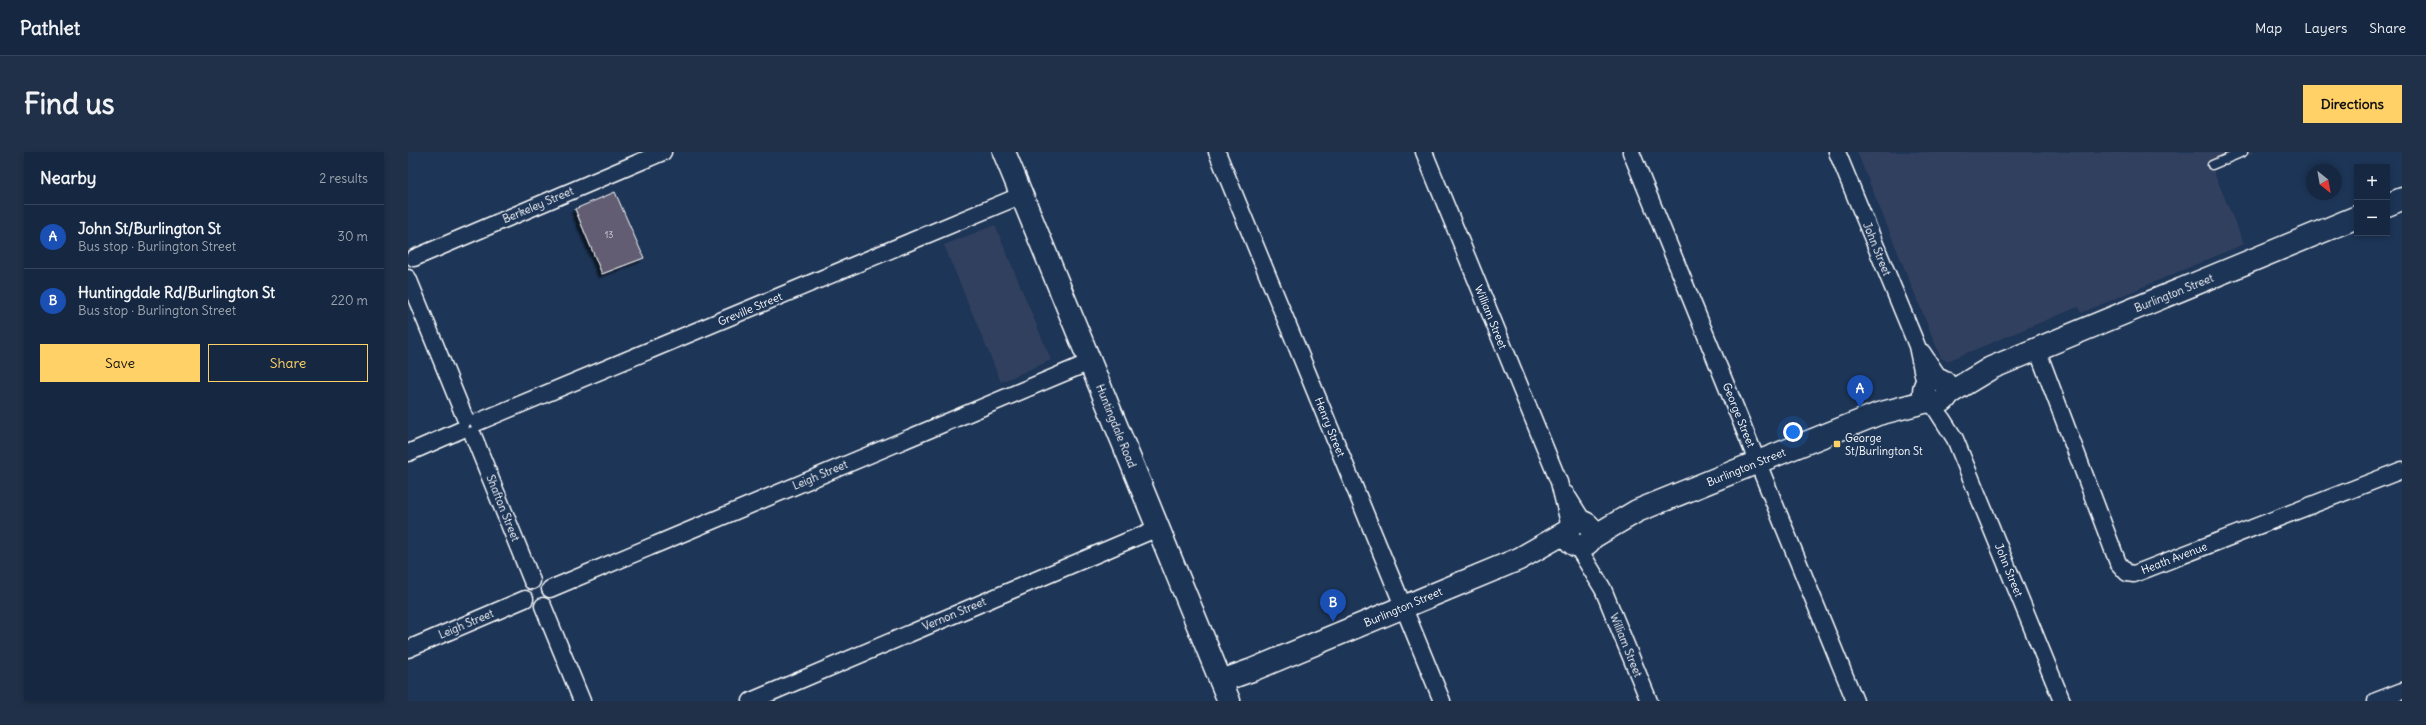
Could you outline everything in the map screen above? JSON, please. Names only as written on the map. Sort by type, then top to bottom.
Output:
[{"type":"street","name":"Berkeley Street","points":[[411,254],[663,152]]},
{"type":"street","name":"Huntingdale Road","points":[[1004,152],[1229,701]]},
{"type":"street","name":"Henry Street","points":[[1217,152],[1442,701]]},
{"type":"street","name":"William Street","points":[[1424,152],[1649,701]]},
{"type":"street","name":"George Street","points":[[1631,152],[1855,701]]},
{"type":"street","name":"John Street","points":[[1837,152],[2062,701]]},
{"type":"street","name":"Greville Street","points":[[408,453],[469,426],[1022,195]]},
{"type":"street","points":[[2390,204],[2402,199]]},
{"type":"street","name":"Burlington Street","points":[[1221,681],[1252,670],[1580,534],[2037,350],[2354,218]]},
{"type":"street","points":[[408,275],[414,268],[411,254]]},
{"type":"street","name":"Shafton Street","points":[[408,278],[532,581]]},
{"type":"street","name":"Heath Avenue","points":[[2037,350],[2118,563],[2127,573],[2134,574],[2402,470]]},
{"type":"street","name":"Leigh Street","points":[[550,588],[1090,362]]},
{"type":"street","name":"Vernon Street","points":[[750,701],[1158,528]]},
{"type":"street","points":[[532,581],[541,581],[550,588],[550,599],[543,606],[534,607],[525,599],[525,588],[532,581]]},
{"type":"street","name":"Leigh Street","points":[[408,649],[525,599]]},
{"type":"street","points":[[543,606],[582,701]]},
{"type":"street","points":[[2376,701],[2402,691]]},
{"type":"lane","points":[[2212,165],[2243,152]]},
{"type":"shaded area","points":[[1857,152],[2255,152],[2213,170],[2244,244],[2081,313],[2078,307],[1947,361],[1941,358]]},
{"type":"shaded area","points":[[995,225],[1051,360],[1001,382],[944,245]]},
{"type":"building","points":[[615,192],[644,258],[602,274],[575,209]]},
{"type":"place","name":"John St/Burlington St","points":[[1860,408]]},
{"type":"place","name":"George St/Burlington St","points":[[1837,444]]},
{"type":"place","name":"Huntingdale Rd/Burlington St","points":[[1333,622]]}]
